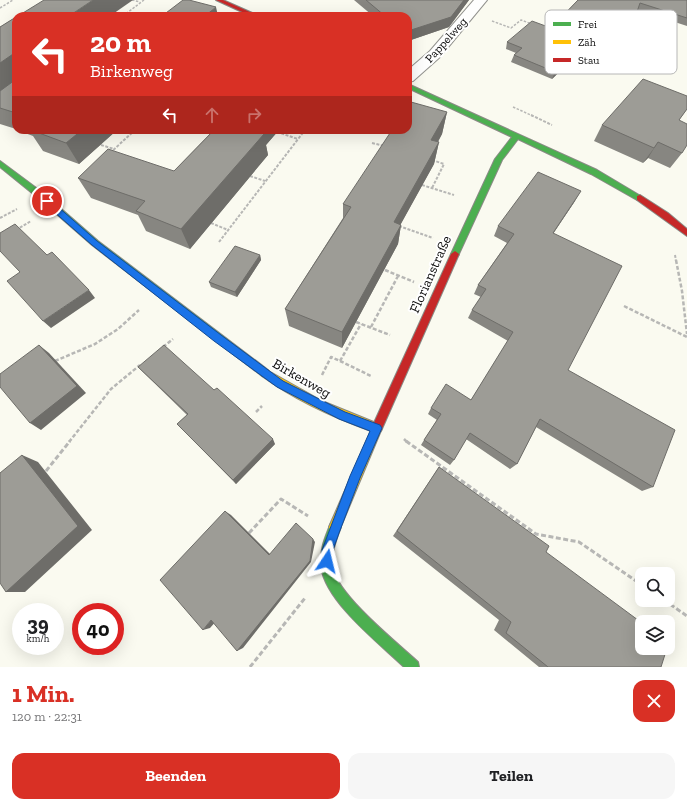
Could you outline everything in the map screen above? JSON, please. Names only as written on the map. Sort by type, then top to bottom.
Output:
[{"type":"street","points":[[220,0],[247,12]]},
{"type":"street","name":"Pappelweg","points":[[412,74],[435,54],[481,0]]},
{"type":"street","points":[[412,88],[594,172],[650,203],[687,233]]},
{"type":"street","name":"Florianstraße","points":[[378,425],[478,202],[499,159],[516,137]]},
{"type":"street","name":"Birkenweg","points":[[0,164],[54,207],[95,243],[195,321],[280,384],[342,416],[378,425]]},
{"type":"street","points":[[378,425],[355,476],[327,550],[327,571],[339,593],[413,667]]},
{"type":"path","points":[[0,8],[13,0]]},
{"type":"path","points":[[132,0],[141,2]]},
{"type":"path","points":[[127,12],[144,0]]},
{"type":"path","points":[[471,12],[511,28],[521,20],[535,25]]},
{"type":"path","points":[[109,154],[131,134]]},
{"type":"path","points":[[283,134],[298,139]]},
{"type":"path","points":[[219,242],[302,134]]},
{"type":"path","points":[[372,143],[387,147]]},
{"type":"path","points":[[101,145],[114,149]]},
{"type":"path","points":[[430,159],[444,164],[432,188]]},
{"type":"path","points":[[250,176],[265,181]]},
{"type":"path","points":[[422,184],[478,202]]},
{"type":"path","points":[[13,232],[54,207]]},
{"type":"path","points":[[211,223],[228,230]]},
{"type":"path","points":[[400,226],[458,247]]},
{"type":"path","points":[[674,254],[682,291],[687,334]]},
{"type":"path","points":[[384,270],[437,291]]},
{"type":"path","points":[[371,327],[398,276]]},
{"type":"path","points":[[55,361],[95,344],[118,329],[159,293]]},
{"type":"path","points":[[624,306],[687,337]]},
{"type":"path","points":[[159,350],[195,321]]},
{"type":"path","points":[[356,322],[414,345]]},
{"type":"path","points":[[340,361],[361,324]]},
{"type":"path","points":[[309,400],[331,357],[394,387]]},
{"type":"path","points":[[46,471],[111,389],[141,365]]},
{"type":"path","points":[[378,425],[536,534],[579,542],[635,580]]},
{"type":"path","points":[[249,533],[281,499],[333,533]]},
{"type":"path","points":[[250,667],[327,571]]},
{"type":"path","points":[[674,607],[687,616]]},
{"type":"building","points":[[44,0],[93,0],[75,12],[24,12]]},
{"type":"building","points":[[183,0],[189,0],[216,7],[210,12],[167,12]]},
{"type":"building","points":[[366,0],[464,0],[451,17],[412,30],[412,12],[380,12]]},
{"type":"building","points":[[578,0],[687,0],[687,18],[677,15],[677,10],[662,10],[640,3],[638,10],[568,10]]},
{"type":"building","points":[[12,20],[12,55],[0,63],[0,27]]},
{"type":"building","points":[[532,21],[545,26],[545,68],[514,55],[522,48],[507,42]]},
{"type":"building","points":[[643,79],[687,96],[687,109],[679,120],[687,124],[687,145],[682,153],[658,142],[654,148],[602,125]]},
{"type":"building","points":[[12,82],[12,112],[0,108],[0,91]]},
{"type":"building","points":[[412,102],[447,112],[431,140],[439,142],[394,222],[401,225],[342,332],[285,309],[351,207],[343,204],[389,134],[412,134]]},
{"type":"building","points":[[42,134],[77,134],[66,143]]},
{"type":"building","points":[[210,134],[264,134],[181,229],[136,211],[145,201],[78,178],[108,149],[174,171]]},
{"type":"building","points":[[538,172],[581,191],[553,233],[622,266],[568,370],[675,430],[653,487],[540,419],[517,464],[470,433],[454,460],[424,440],[441,414],[431,408],[446,384],[471,400],[513,332],[472,310],[486,289],[478,285],[514,234],[498,226]]},
{"type":"building","points":[[15,224],[47,255],[52,252],[89,290],[43,321],[7,281],[20,272],[0,251],[0,233]]},
{"type":"building","points":[[235,246],[260,255],[235,292],[209,282]]},
{"type":"building","points":[[39,345],[77,386],[30,423],[0,387],[0,374]]},
{"type":"building","points":[[164,345],[214,390],[217,388],[273,439],[233,480],[177,424],[188,414],[138,367]]},
{"type":"building","points":[[22,455],[78,526],[6,592],[0,583],[0,473]]},
{"type":"building","points":[[439,467],[549,546],[546,552],[635,618],[635,655],[665,655],[661,667],[548,667],[506,633],[511,622],[397,531]]},
{"type":"building","points":[[225,511],[269,555],[296,523],[313,539],[310,561],[237,651],[211,620],[203,630],[160,580]]},
{"type":"traffic: fast","points":[[412,88],[594,172],[640,198]]},
{"type":"traffic: fast","points":[[455,254],[499,159],[516,137]]},
{"type":"traffic: fast","points":[[0,163],[40,195],[95,243],[265,373]]},
{"type":"traffic: fast","points":[[335,527],[327,553],[327,569],[331,580],[350,607],[413,667]]},
{"type":"traffic: slow","points":[[265,373],[291,390],[319,405],[377,428],[335,527]]},
{"type":"traffic: jam","points":[[219,0],[247,12]]},
{"type":"traffic: jam","points":[[640,198],[665,215],[687,233]]},
{"type":"traffic: jam","points":[[377,428],[455,254]]},
{"type":"route","points":[[47,201],[95,243],[217,338],[280,384],[342,416],[377,428],[355,476],[333,533],[327,550],[327,561]]}]
